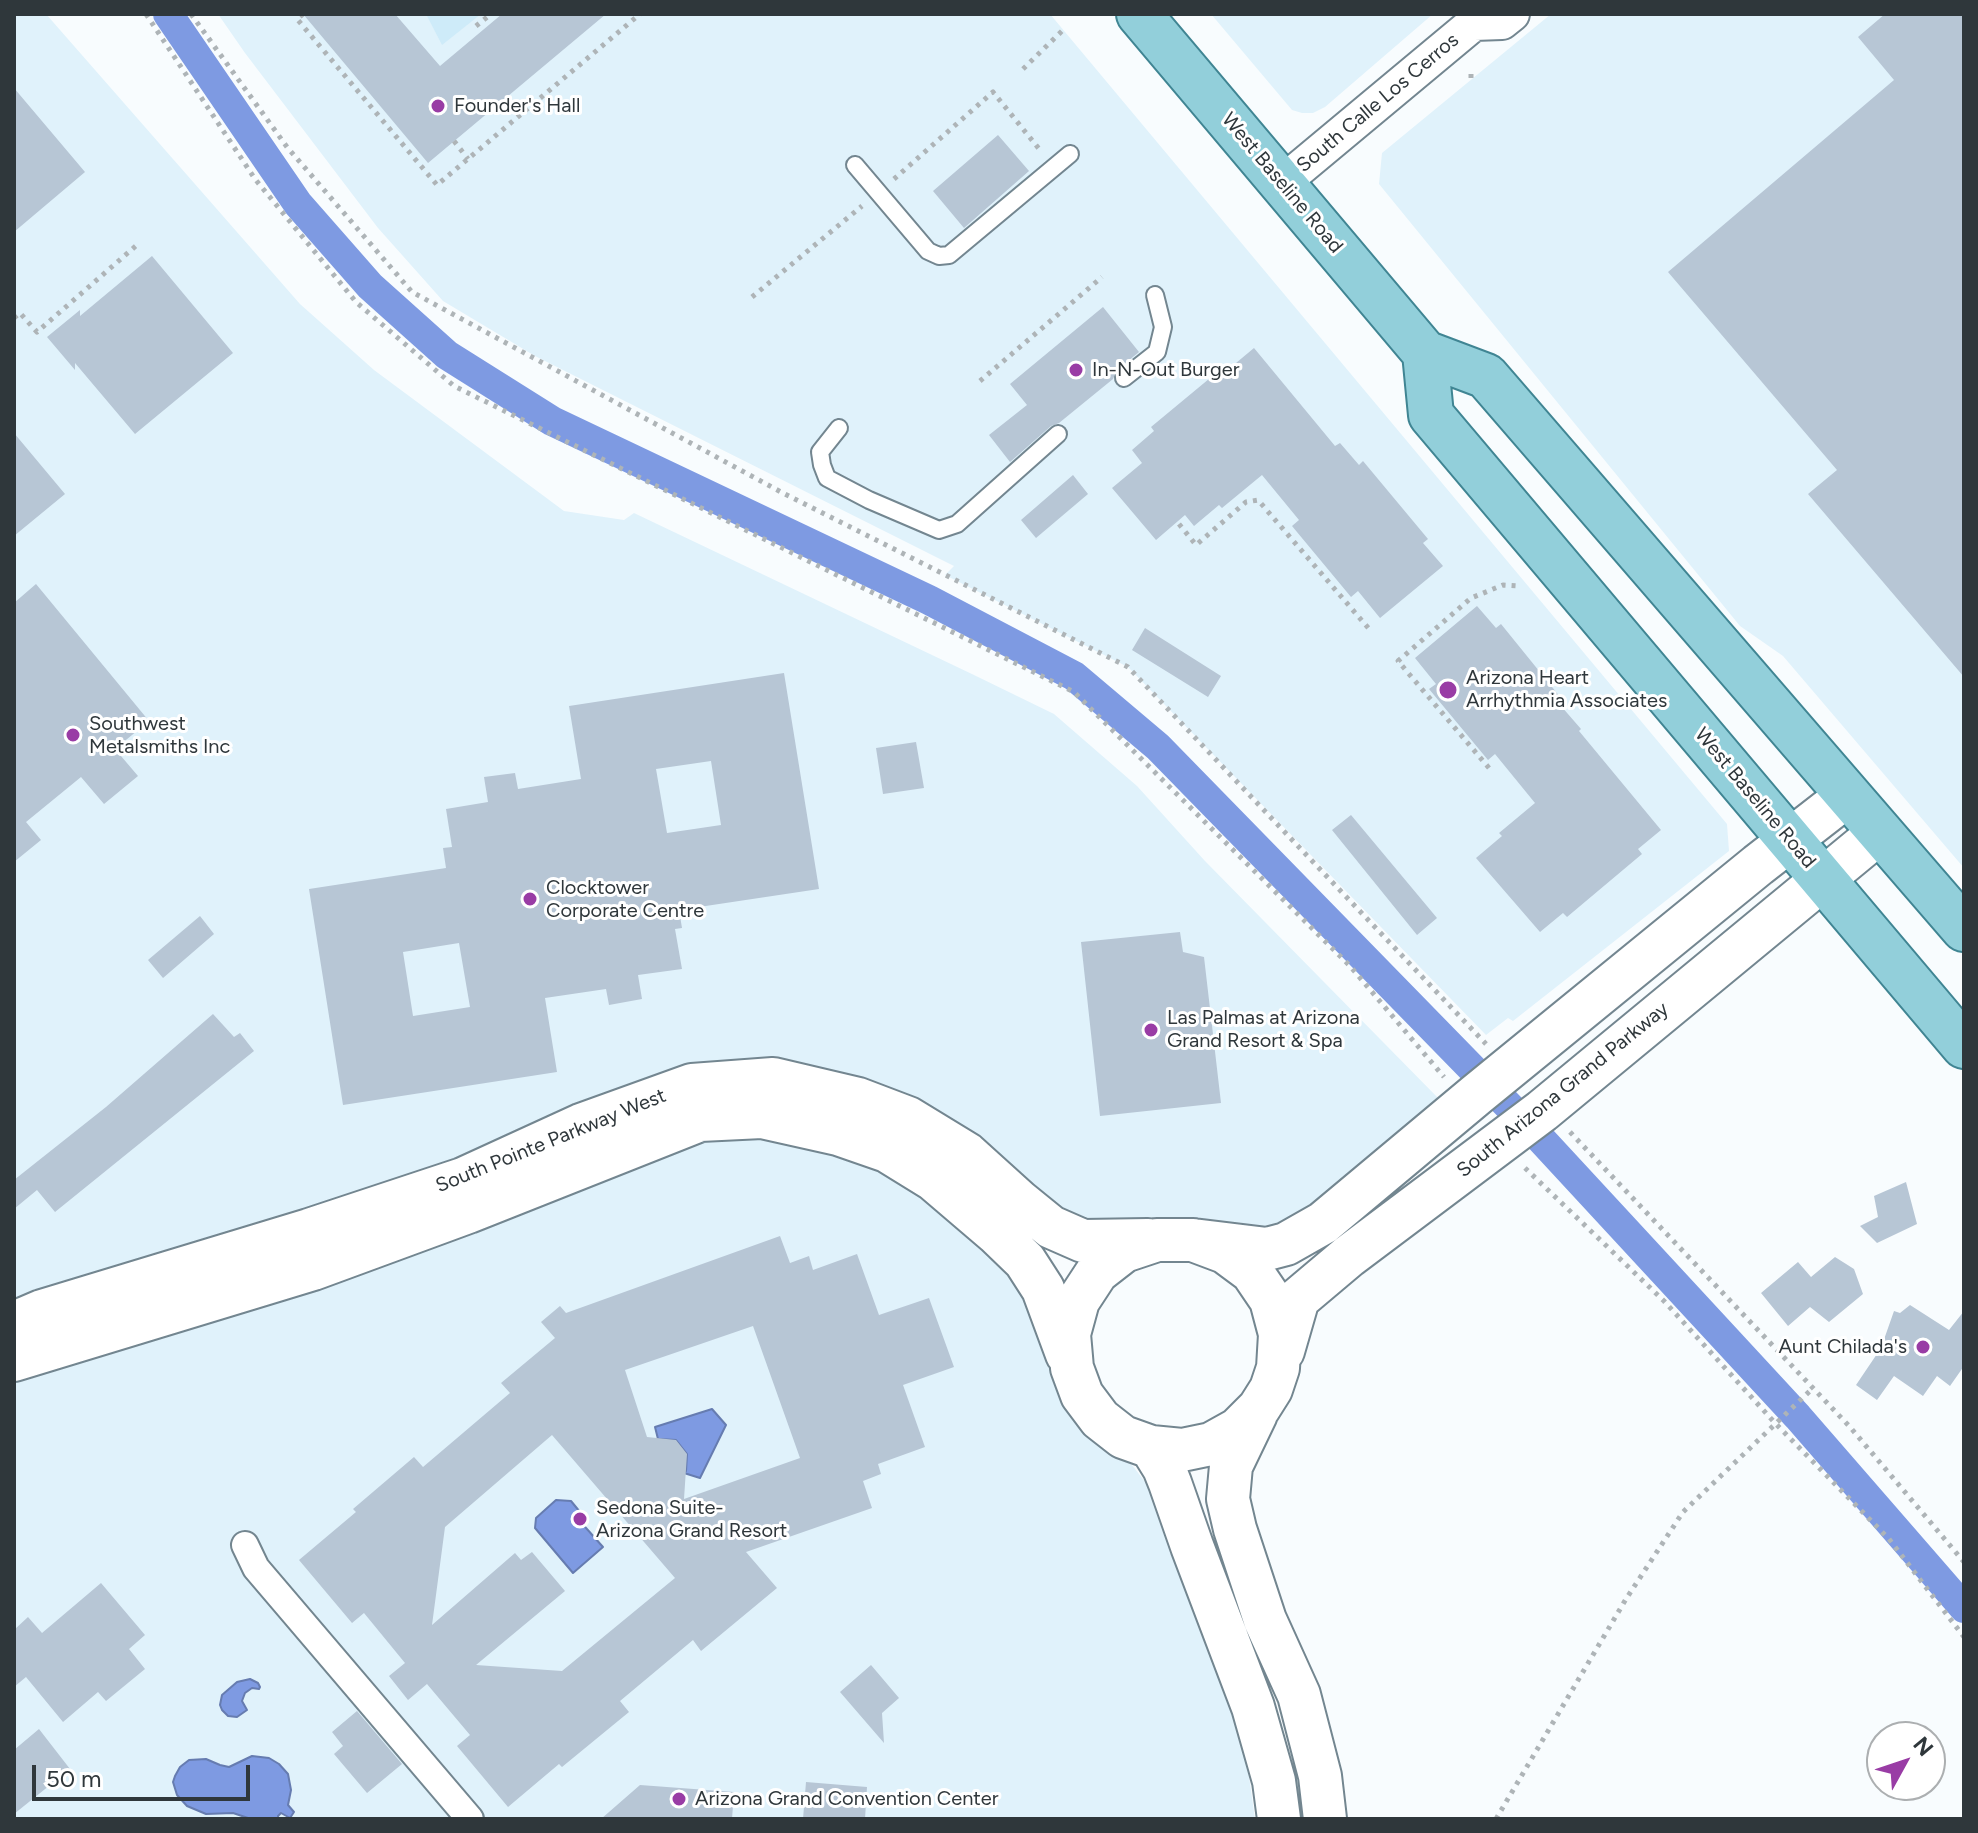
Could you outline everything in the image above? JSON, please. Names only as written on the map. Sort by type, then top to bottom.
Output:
[{"type":"main road","name":"West Baseline Road","points":[[1139,14],[1425,353],[1486,376],[1964,929]]},
{"type":"main road","name":"West Baseline Road","points":[[1425,353],[1431,415],[1964,1046]]},
{"type":"street","name":"South Calle Los Cerros","points":[[1282,183],[1475,19],[1502,22],[1512,14]]},
{"type":"street","name":"South Arizona Grand Parkway","points":[[1259,1408],[1238,1429],[1211,1444],[1182,1450],[1151,1447],[1123,1437],[1100,1419],[1082,1395],[1072,1368],[1069,1334],[1078,1301],[1097,1272],[1124,1251],[1175,1240],[1267,1249],[1286,1244],[1323,1223],[1790,839],[1848,795]]},
{"type":"street","name":"South Arizona Grand Parkway","points":[[1325,1819],[1320,1776],[1299,1695],[1265,1620],[1228,1499],[1231,1466],[1271,1389],[1298,1299],[1349,1256],[1526,1124],[1880,832]]},
{"type":"street","name":"South Pointe Parkway West","points":[[14,1323],[42,1311],[309,1230],[463,1179],[581,1125],[692,1085],[773,1079],[858,1099],[908,1118],[967,1154],[1051,1227],[1083,1241],[1175,1240]]},
{"type":"street","name":"South Pointe Parkway West","points":[[14,1360],[313,1269],[481,1207],[700,1120],[762,1117],[838,1134],[887,1151],[934,1180],[1025,1261],[1043,1289],[1072,1368]]},
{"type":"street","name":"South Arizona Grand Parkway","points":[[1175,1240],[1225,1252],[1252,1272],[1271,1300],[1280,1334],[1278,1368]]},
{"type":"street","points":[[1151,1447],[1170,1483],[1253,1707],[1274,1781],[1279,1819]]},
{"type":"street","points":[[245,1545],[256,1568],[470,1819]]},
{"type":"lane","points":[[855,165],[928,251],[939,256],[949,255],[1070,154]]},
{"type":"lane","points":[[1124,378],[1157,352],[1163,327],[1155,295]]},
{"type":"lane","points":[[839,428],[820,452],[827,478],[939,530],[957,524],[1058,434]]},
{"type":"path","points":[[146,14],[255,179],[356,302],[454,386],[1074,692],[1350,966],[1489,1085]]},
{"type":"path","points":[[191,14],[287,147],[412,292],[781,492],[1128,667],[1489,1085]]},
{"type":"path","points":[[303,14],[297,19],[330,52],[437,185],[640,14]]},
{"type":"path","points":[[476,26],[491,14]]},
{"type":"path","points":[[1023,69],[1062,31]]},
{"type":"path","points":[[887,185],[993,92],[1045,156]]},
{"type":"path","points":[[454,141],[468,159]]},
{"type":"path","points":[[752,297],[870,199]]},
{"type":"path","points":[[14,318],[20,313],[37,332],[138,244]]},
{"type":"path","points":[[980,381],[1102,277]]},
{"type":"path","points":[[1179,524],[1196,545],[1246,502],[1258,500],[1370,630]]},
{"type":"path","points":[[1489,768],[1398,661],[1471,598],[1503,585],[1519,586]]},
{"type":"path","points":[[1526,1124],[1813,1388],[1964,1562]]},
{"type":"path","points":[[1526,1124],[1664,1301],[1775,1423],[1889,1539],[1964,1637]]},
{"type":"path","points":[[1496,1819],[1626,1599],[1683,1512],[1813,1388]]},
{"type":"shaded area","points":[[14,14],[46,14],[300,304],[374,370],[564,511],[624,520],[634,513],[1054,714],[1137,786],[1205,861],[1441,1101],[1289,1228],[1262,1234],[1182,1219],[1072,1224],[886,1096],[471,1167],[14,1308]]},
{"type":"shaded area","points":[[218,14],[1050,14],[1727,824],[1729,851],[1513,1021],[1508,1018],[1486,1035],[1128,667],[945,575],[954,566],[535,356],[443,301],[378,228]]},
{"type":"shaded area","points":[[426,14],[481,14],[442,45]]},
{"type":"shaded area","points":[[1211,14],[1433,14],[1325,107],[1313,113],[1302,113],[1292,110]]},
{"type":"shaded area","points":[[1551,14],[1964,14],[1964,868],[1783,656],[1740,626],[1379,184],[1382,153]]},
{"type":"shaded area","points":[[702,1131],[829,1139],[935,1202],[1014,1274],[1099,1443],[1132,1465],[1149,1487],[1242,1726],[1255,1819],[14,1819],[14,1374]]},
{"type":"water","points":[[712,1409],[726,1425],[700,1478],[684,1473],[687,1454],[676,1440],[658,1439],[655,1427]]},
{"type":"water","points":[[556,1500],[571,1501],[580,1512],[578,1519],[603,1547],[573,1573],[535,1528],[536,1518]]},
{"type":"water","points":[[250,1679],[260,1687],[245,1693],[242,1701],[247,1710],[237,1717],[228,1716],[220,1705],[222,1695],[237,1682]]},
{"type":"water","points":[[252,1756],[269,1758],[288,1774],[291,1790],[288,1805],[294,1812],[290,1818],[281,1813],[278,1819],[251,1819],[233,1813],[206,1814],[187,1806],[177,1795],[173,1782],[175,1776],[189,1760],[206,1759],[229,1767]]},
{"type":"building","name":"Founder's Hall","points":[[303,14],[395,14],[440,66],[502,14],[606,14],[428,163]]},
{"type":"building","points":[[1885,14],[1964,14],[1964,677],[1808,494],[1837,470],[1668,272],[1894,80],[1858,37]]},
{"type":"building","points":[[14,88],[85,172],[14,232]]},
{"type":"building","points":[[998,135],[1029,171],[964,228],[933,191]]},
{"type":"building","points":[[152,256],[233,353],[135,434],[75,363],[75,370],[47,337],[80,310],[80,316]]},
{"type":"building","name":"In-N-Out Burger","points":[[1103,307],[1139,352],[1117,370],[1113,379],[1010,462],[989,435],[1027,405],[1010,384]]},
{"type":"building","points":[[1254,348],[1335,446],[1340,443],[1359,465],[1363,461],[1428,539],[1423,543],[1443,566],[1380,618],[1358,591],[1351,597],[1292,526],[1299,520],[1262,475],[1194,526],[1185,515],[1156,540],[1112,488],[1142,463],[1132,450],[1154,431],[1151,427],[1227,364],[1230,368]]},
{"type":"building","points":[[14,433],[65,494],[14,536]]},
{"type":"building","points":[[1073,475],[1088,494],[1036,538],[1021,520]]},
{"type":"building","name":"Southwest Metalsmiths Inc","points":[[36,584],[149,721],[115,749],[138,776],[104,804],[81,777],[26,822],[41,840],[14,862],[14,603]]},
{"type":"building","points":[[1477,606],[1496,628],[1501,624],[1565,703],[1561,706],[1581,729],[1579,731],[1661,830],[1638,849],[1642,854],[1567,917],[1563,913],[1540,932],[1476,858],[1502,836],[1499,833],[1535,803],[1495,754],[1488,760],[1429,689],[1436,684],[1415,658]]},
{"type":"building","points":[[1145,628],[1221,676],[1208,697],[1132,650]]},
{"type":"building","name":"Clocktower Corporate Centre","points":[[784,673],[819,889],[679,910],[682,928],[675,929],[682,969],[638,975],[642,999],[609,1005],[606,989],[545,998],[557,1072],[343,1105],[309,889],[446,868],[443,848],[452,847],[446,809],[488,802],[484,777],[515,773],[518,789],[581,779],[569,706]],"holes":[[[711,761],[721,825],[667,833],[656,769]],[[459,943],[470,1007],[413,1016],[403,952]]]},
{"type":"building","points":[[916,742],[924,788],[883,794],[876,748]]},
{"type":"building","points":[[1351,815],[1437,918],[1417,935],[1332,830]]},
{"type":"building","points":[[200,916],[214,934],[163,978],[148,960]]},
{"type":"building","name":"Las Palmas at Arizona Grand Resort & Spa","points":[[1180,932],[1183,952],[1204,957],[1221,1103],[1100,1116],[1081,942]]},
{"type":"building","points":[[213,1014],[234,1037],[240,1033],[254,1051],[55,1212],[37,1190],[14,1209],[14,1180],[106,1107]]},
{"type":"building","points":[[1906,1182],[1917,1224],[1877,1243],[1860,1226],[1878,1217],[1874,1196]]},
{"type":"building","points":[[780,1236],[790,1263],[809,1256],[813,1270],[857,1254],[879,1315],[929,1298],[954,1367],[903,1385],[925,1447],[878,1464],[881,1474],[863,1481],[872,1508],[746,1552],[777,1588],[701,1651],[693,1640],[620,1701],[629,1712],[508,1807],[457,1746],[470,1735],[427,1684],[408,1700],[389,1676],[405,1663],[364,1613],[352,1623],[299,1560],[414,1457],[423,1467],[510,1393],[501,1383],[555,1338],[541,1322],[560,1306],[566,1313]],"holes":[[[753,1326],[800,1458],[684,1499],[687,1454],[676,1440],[647,1437],[625,1370]],[[552,1435],[675,1578],[562,1671],[476,1665],[565,1591],[532,1552],[521,1560],[515,1553],[432,1625],[445,1527]]]},
{"type":"building","points":[[1835,1257],[1854,1269],[1863,1294],[1829,1322],[1810,1307],[1788,1326],[1761,1293],[1798,1262],[1811,1277]]},
{"type":"building","name":"Aunt Chilada's","points":[[1910,1305],[1949,1330],[1964,1311],[1964,1366],[1950,1386],[1937,1376],[1923,1396],[1894,1376],[1877,1400],[1856,1385],[1881,1348],[1894,1311],[1900,1313]]},
{"type":"building","points":[[101,1583],[145,1635],[129,1649],[145,1669],[106,1701],[98,1692],[63,1722],[26,1677],[14,1687],[14,1630],[28,1617],[42,1633]]},
{"type":"building","points":[[871,1665],[899,1698],[882,1713],[884,1743],[840,1692]]},
{"type":"building","points":[[357,1711],[402,1764],[367,1793],[334,1754],[343,1746],[332,1732]]},
{"type":"building","points":[[39,1729],[70,1769],[14,1814],[14,1750]]},
{"type":"building","points":[[806,1782],[867,1787],[865,1819],[803,1819]]},
{"type":"building","points":[[640,1785],[734,1792],[732,1819],[601,1819]]},
{"type":"waterway","points":[[168,14],[298,204],[370,286],[447,355],[552,421],[929,600],[1074,676],[1158,747],[1539,1137],[1798,1417],[1964,1608]]},
{"type":"place","name":"Founder's Hall","points":[[438,106]]},
{"type":"place","name":"In-N-Out Burger","points":[[1076,370]]},
{"type":"place","name":"Arizona Heart Arrhythmia Associates","points":[[1448,690]]},
{"type":"place","name":"Southwest Metalsmiths Inc","points":[[73,735]]},
{"type":"place","name":"Clocktower Corporate Centre","points":[[530,899]]},
{"type":"place","name":"Las Palmas at Arizona Grand Resort & Spa","points":[[1151,1030]]},
{"type":"place","name":"Aunt Chilada's","points":[[1923,1347]]},
{"type":"place","name":"Sedona Suite- Arizona Grand Resort","points":[[580,1519]]},
{"type":"place","name":"Arizona Grand Convention Center","points":[[679,1799]]}]
